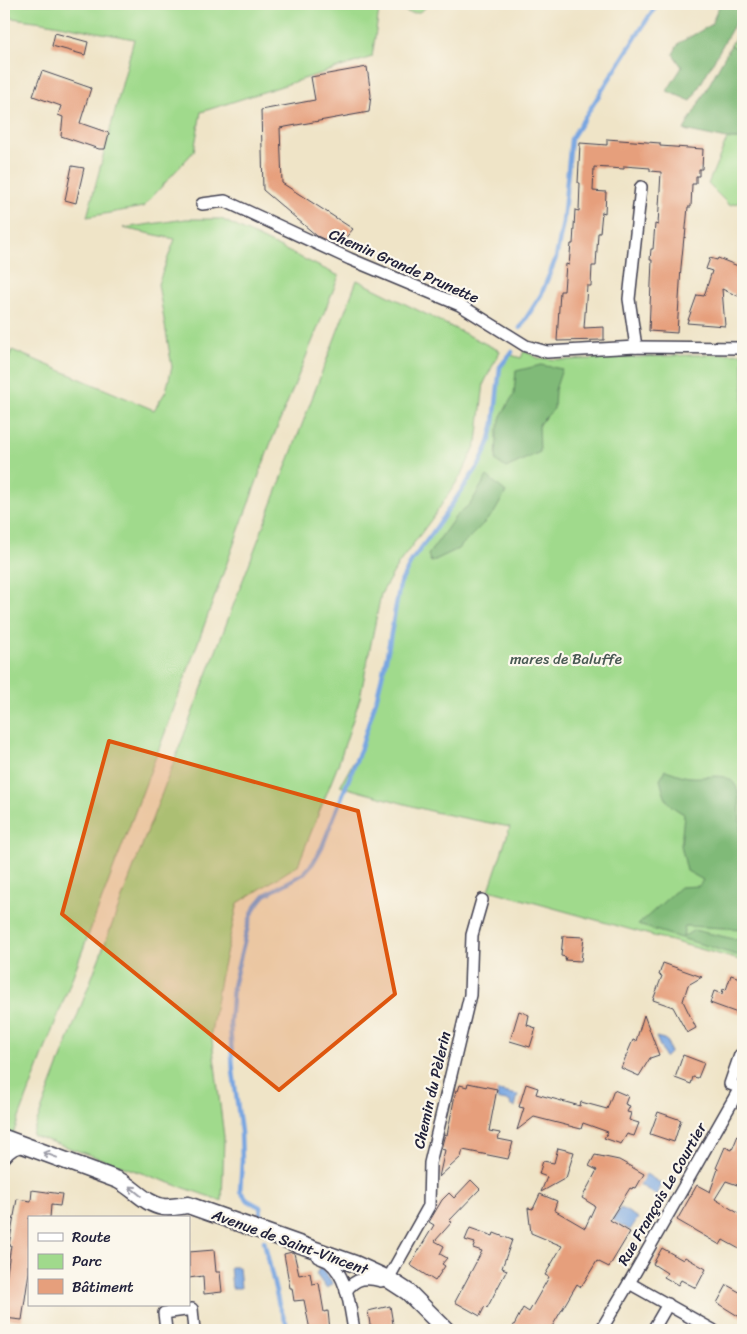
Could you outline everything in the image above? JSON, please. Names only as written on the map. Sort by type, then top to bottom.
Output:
[{"type":"street","points":[[636,347],[629,299],[641,187]]},
{"type":"street","name":"Chemin Grande Prunette","points":[[202,204],[225,201],[350,259],[460,305],[526,346],[547,352],[636,347],[743,348]]},
{"type":"street","name":"Chemin du Pèlerin","points":[[388,1279],[429,1206],[430,1162],[470,995],[472,935],[482,900]]},
{"type":"street","name":"Rue François Le Courtier","points":[[713,1330],[629,1283],[742,1089],[730,1084],[740,1055]]},
{"type":"street","name":"Avenue de Saint-Vincent","points":[[4,1138],[118,1180],[156,1205],[171,1207],[188,1205],[355,1264],[388,1279],[408,1292],[446,1330]]},
{"type":"street","points":[[4,1158],[18,1146],[26,1146]]},
{"type":"street","points":[[274,1235],[285,1244],[315,1255],[330,1263],[346,1291],[354,1330]]},
{"type":"street","name":"Avenue de Saint-Vincent","points":[[346,1291],[356,1281],[369,1278],[408,1292]]},
{"type":"street","points":[[601,1330],[629,1283]]},
{"type":"street","points":[[653,1330],[668,1304]]},
{"type":"street","points":[[166,1330],[164,1313],[192,1309],[194,1330]]},
{"type":"highlighted area","points":[[109,741],[358,811],[395,994],[279,1090],[62,914]]},
{"type":"green space","points":[[4,4],[380,4],[372,57],[201,112],[194,151],[143,207],[87,217],[134,39],[43,22],[4,17]]},
{"type":"green space","points":[[397,4],[428,4],[421,11],[413,13],[404,11]]},
{"type":"green space","points":[[720,4],[743,4],[743,9],[691,101],[667,91],[682,67],[673,54],[679,43],[711,25]]},
{"type":"green space","points":[[743,24],[743,52],[731,45]]},
{"type":"green space","points":[[731,45],[743,52],[743,139],[727,139],[684,130]]},
{"type":"green space","points":[[727,139],[743,139],[743,202],[729,205],[708,184]]},
{"type":"green space","points":[[186,219],[221,219],[339,276],[270,445],[166,730],[13,1134],[4,1130],[4,373],[12,350],[154,410],[166,391],[172,367],[158,284],[175,239],[123,228]]},
{"type":"green space","points":[[357,280],[500,351],[484,383],[477,442],[462,474],[399,563],[381,594],[360,698],[338,765],[298,865],[238,903],[220,979],[211,1033],[224,1137],[222,1201],[32,1135]]},
{"type":"green space","name":"mares de Baluffe","points":[[524,351],[538,358],[564,360],[743,353],[743,961],[489,890],[510,827],[434,812],[340,786],[361,748],[377,697],[400,584],[412,560],[479,465],[489,443],[494,423],[500,367],[511,355],[521,358]]},
{"type":"green space","points":[[541,365],[562,369],[555,390],[554,409],[539,424],[540,452],[506,468],[496,461],[497,433],[501,416],[514,394],[516,371]]},
{"type":"green space","points":[[487,476],[506,492],[494,513],[458,549],[431,562],[428,555],[456,516],[471,503]]},
{"type":"green space","points":[[665,770],[688,777],[720,776],[732,781],[736,787],[739,796],[743,842],[743,929],[685,926],[683,937],[694,930],[743,941],[743,957],[638,925],[680,887],[699,886],[703,880],[687,871],[681,845],[684,814],[673,807],[665,797],[660,779]]},
{"type":"water","points":[[656,1037],[668,1042],[670,1053],[665,1058]]},
{"type":"water","points":[[498,1091],[518,1095],[515,1107],[510,1105],[511,1102],[497,1099]]},
{"type":"water","points":[[646,1174],[662,1184],[656,1195],[640,1185]]},
{"type":"water","points":[[621,1208],[638,1218],[630,1230],[613,1220]]},
{"type":"water","points":[[230,1267],[239,1267],[241,1288],[232,1288]]},
{"type":"water","points":[[319,1269],[323,1269],[333,1284],[326,1288],[316,1274]]},
{"type":"building","points":[[55,33],[88,42],[85,55],[52,46]]},
{"type":"building","points":[[367,67],[371,95],[369,112],[280,128],[282,183],[353,229],[339,246],[317,236],[263,190],[261,110],[315,100],[311,77]]},
{"type":"building","points":[[42,71],[91,88],[80,123],[109,133],[105,149],[99,149],[61,136],[63,117],[58,115],[61,106],[33,96]]},
{"type":"building","points":[[607,139],[660,143],[660,146],[703,149],[702,169],[699,169],[699,176],[696,176],[696,184],[692,184],[691,207],[688,207],[681,267],[677,333],[649,331],[652,260],[650,260],[655,224],[658,225],[661,172],[650,171],[650,168],[624,166],[624,169],[594,167],[593,191],[606,192],[605,213],[602,212],[600,233],[598,233],[596,266],[592,266],[591,286],[587,286],[584,328],[604,327],[604,340],[557,341],[560,291],[564,291],[566,264],[569,265],[571,244],[573,244],[575,210],[579,211],[580,143],[607,145]]},
{"type":"building","points":[[72,166],[84,168],[76,203],[65,200]]},
{"type":"building","points":[[710,258],[717,260],[718,258],[743,268],[743,281],[738,296],[722,289],[725,326],[687,323],[697,295],[704,296],[712,271],[706,269]]},
{"type":"building","points":[[563,936],[584,937],[581,961],[565,960],[566,957],[561,956]]},
{"type":"building","points":[[663,963],[702,977],[688,985],[683,1001],[696,1028],[687,1033],[673,1007],[653,1000],[662,976],[659,975]]},
{"type":"building","points":[[731,975],[743,979],[743,1015],[710,1003],[714,991],[722,994],[723,989],[726,990]]},
{"type":"building","points":[[519,1011],[529,1015],[527,1025],[536,1028],[530,1047],[510,1041]]},
{"type":"building","points":[[644,1015],[659,1055],[650,1058],[639,1076],[621,1068],[633,1040],[636,1041]]},
{"type":"building","points":[[683,1055],[704,1063],[698,1078],[693,1077],[691,1084],[675,1078]]},
{"type":"building","points":[[468,1083],[497,1089],[489,1131],[500,1133],[498,1139],[513,1142],[508,1159],[463,1150],[461,1157],[439,1177],[445,1150],[441,1149],[445,1134],[447,1135],[456,1090],[458,1091],[460,1085],[467,1087]]},
{"type":"building","points":[[526,1084],[538,1088],[536,1094],[580,1106],[581,1102],[607,1109],[614,1090],[628,1096],[625,1104],[630,1106],[627,1112],[631,1113],[629,1120],[639,1123],[634,1136],[627,1134],[621,1144],[604,1138],[608,1132],[583,1123],[581,1129],[534,1117],[517,1130],[524,1108],[519,1107]]},
{"type":"building","points":[[658,1112],[681,1120],[674,1142],[650,1134]]},
{"type":"building","points":[[743,1123],[743,1187],[726,1181],[715,1199],[743,1216],[743,1251],[723,1240],[720,1245],[677,1220],[697,1185],[710,1192],[718,1169],[716,1168],[725,1147],[732,1150]]},
{"type":"building","points":[[558,1148],[574,1152],[566,1178],[541,1192],[547,1177],[539,1174],[543,1161],[554,1163]]},
{"type":"building","points":[[595,1155],[619,1160],[644,1174],[636,1188],[630,1188],[610,1220],[630,1232],[609,1267],[597,1261],[581,1287],[577,1284],[550,1330],[519,1330],[513,1327],[523,1308],[529,1312],[549,1277],[545,1275],[562,1246],[531,1233],[528,1208],[533,1209],[540,1194],[557,1201],[554,1210],[585,1228],[595,1206],[582,1198],[597,1170],[589,1166]]},
{"type":"building","points":[[471,1180],[480,1189],[449,1221],[452,1222],[435,1241],[444,1246],[440,1254],[447,1258],[442,1264],[445,1266],[435,1281],[410,1265],[434,1225],[429,1222],[442,1200],[449,1193],[454,1198]]},
{"type":"building","points":[[32,1190],[62,1194],[60,1206],[51,1205],[50,1216],[28,1216],[28,1279],[22,1320],[4,1318],[4,1287],[17,1199],[31,1201]]},
{"type":"building","points":[[470,1228],[493,1236],[494,1233],[512,1240],[502,1268],[507,1270],[487,1308],[485,1306],[480,1316],[455,1302],[482,1251],[473,1248],[475,1243],[465,1240]]},
{"type":"building","points":[[662,1248],[683,1260],[685,1257],[706,1269],[696,1288],[681,1280],[678,1285],[664,1277],[667,1273],[653,1264]]},
{"type":"building","points":[[214,1250],[216,1272],[220,1272],[222,1292],[204,1294],[203,1276],[190,1278],[190,1252]]},
{"type":"building","points":[[294,1253],[299,1275],[310,1273],[312,1284],[319,1283],[324,1312],[328,1311],[330,1330],[310,1330],[304,1300],[294,1301],[284,1254]]},
{"type":"building","points":[[727,1285],[743,1294],[743,1319],[717,1303]]},
{"type":"building","points":[[390,1306],[394,1330],[373,1330],[372,1325],[370,1325],[368,1311]]},
{"type":"waterway","points":[[520,328],[541,295],[556,258],[563,222],[571,139],[657,4]]},
{"type":"waterway","points":[[262,1222],[260,1207],[247,1200],[240,1191],[241,1132],[233,1071],[230,1024],[233,986],[249,922],[255,907],[265,895],[303,874],[313,863],[322,847],[361,748],[377,697],[400,584],[412,560],[479,465],[489,443],[494,423],[500,367],[512,352]]},
{"type":"waterway","points":[[264,1241],[279,1305],[289,1330]]}]
